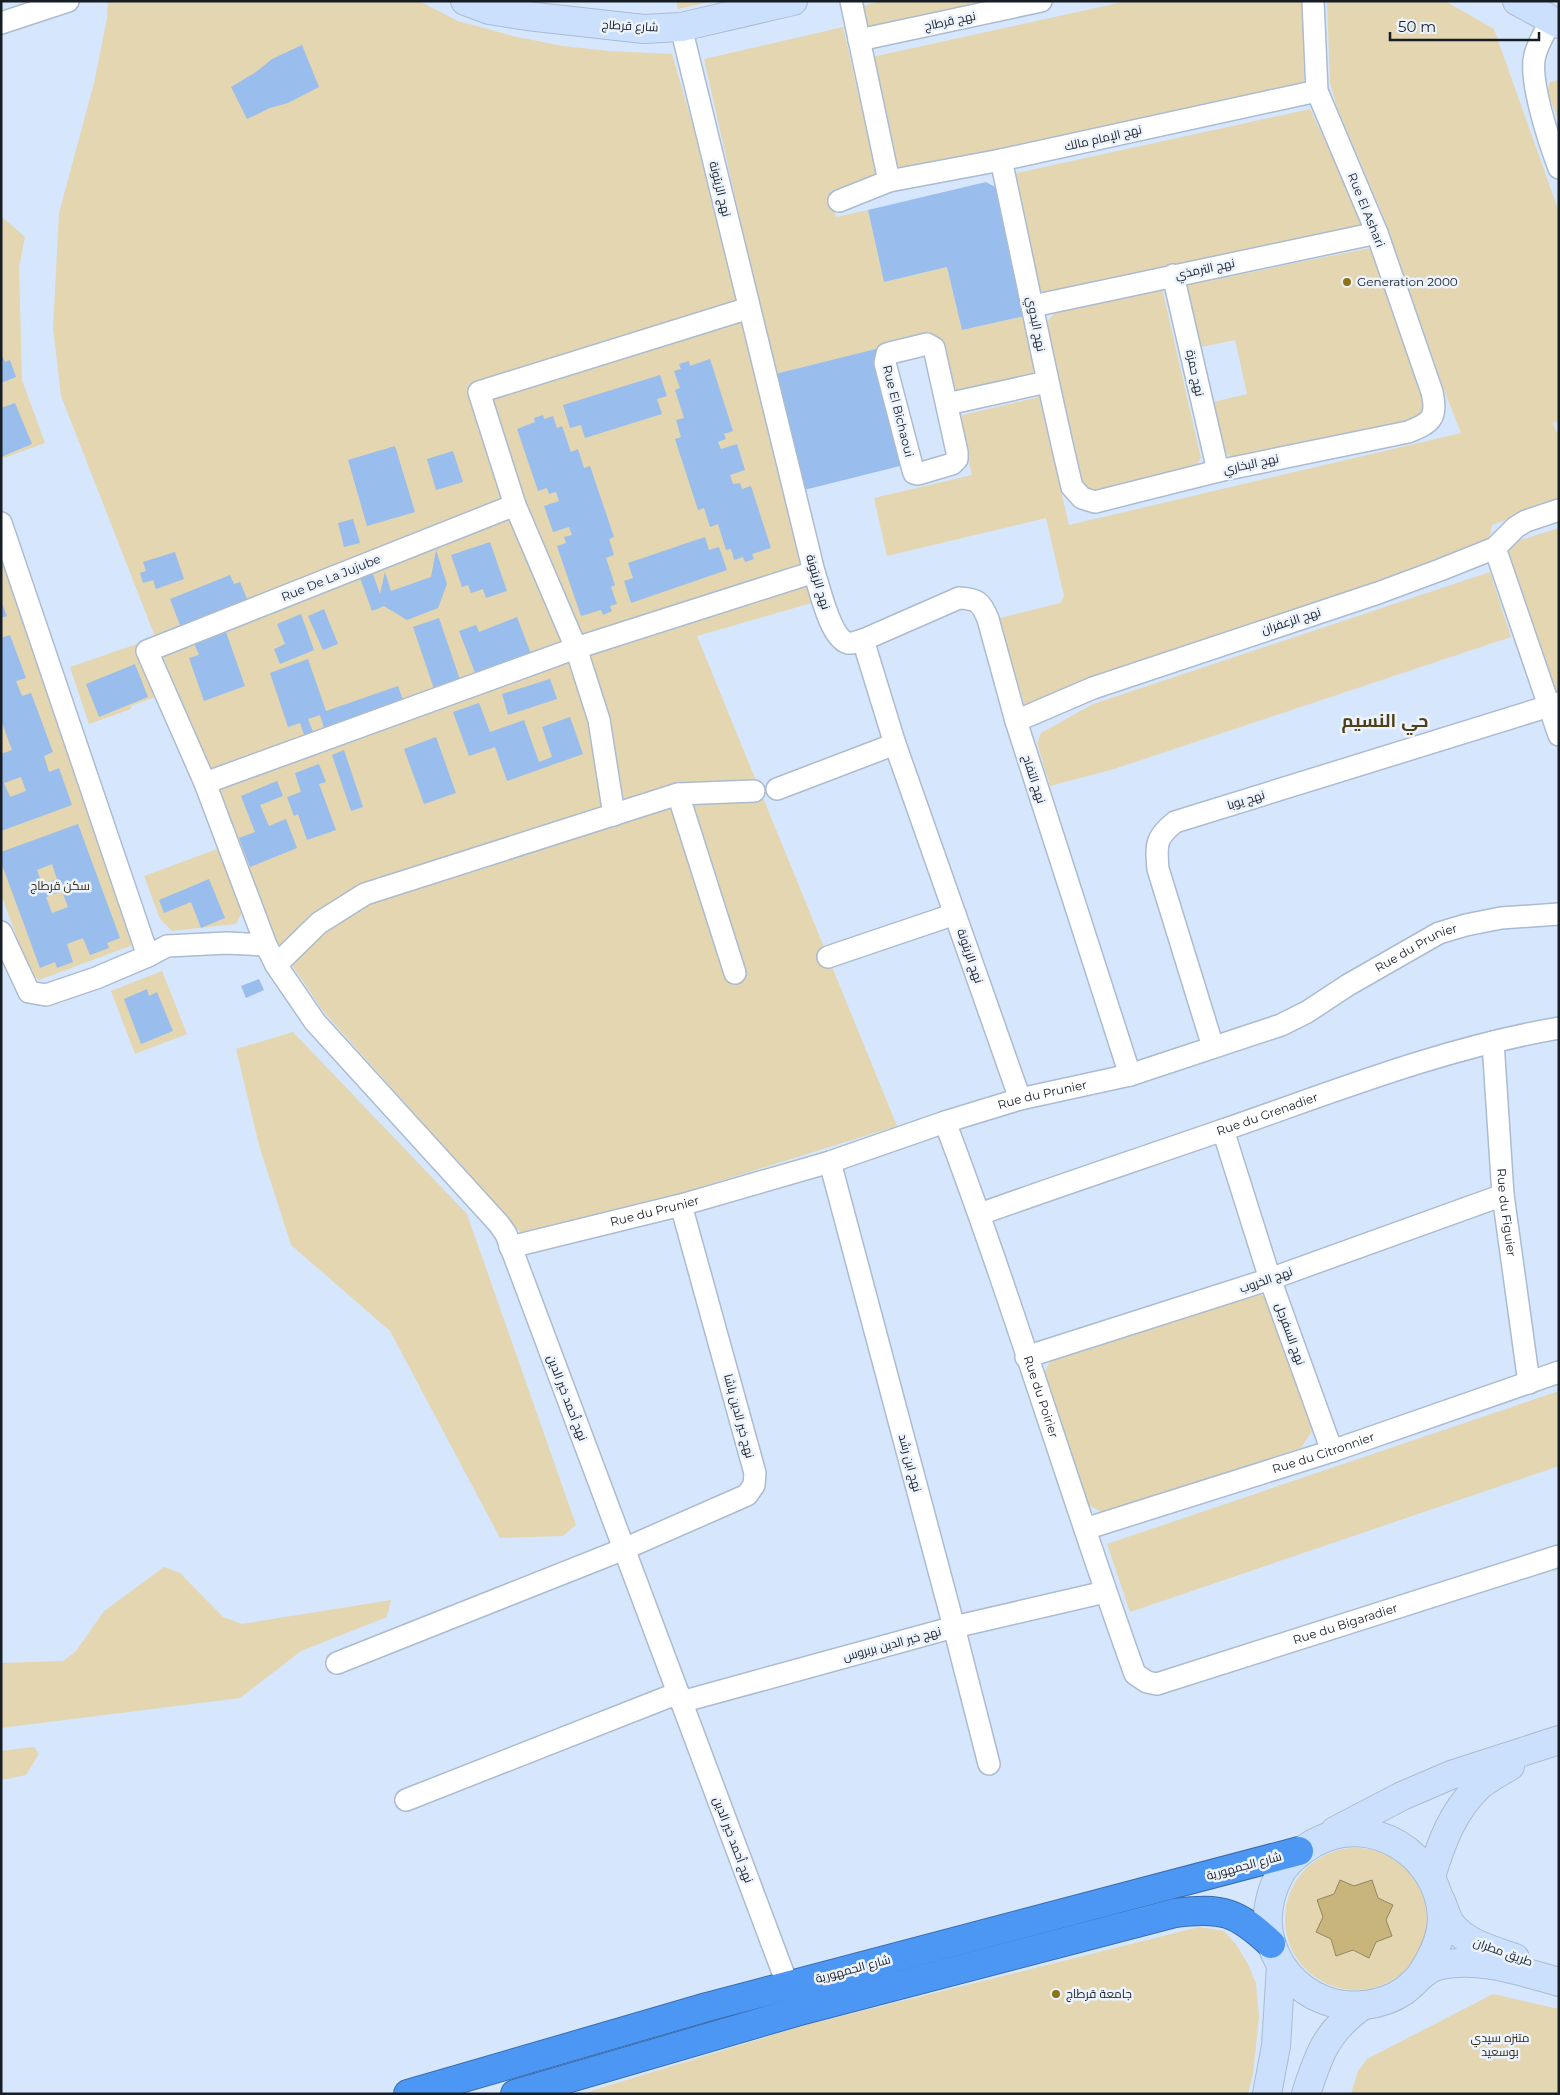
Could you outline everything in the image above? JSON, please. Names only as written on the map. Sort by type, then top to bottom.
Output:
[{"type":"highway","name":"شارع الجمهورية","points":[[408,2094],[688,2013],[1299,1851]]},
{"type":"highway","points":[[515,2094],[796,2012],[1175,1913],[1201,1910],[1223,1912],[1239,1917],[1276,1955]]},
{"type":"main road","name":"شارع قرطاج","points":[[465,1],[489,10],[613,27],[644,28],[681,27],[794,1]]},
{"type":"main road","points":[[1517,1],[1555,22]]},
{"type":"main road","points":[[1267,2094],[1276,2046],[1276,1955],[1268,1928],[1268,1911],[1271,1894],[1278,1878],[1299,1851],[1402,1796],[1451,1775],[1550,1744]]},
{"type":"main road","points":[[1435,1887],[1440,1845],[1465,1801],[1482,1784],[1550,1744]]},
{"type":"main road","points":[[1276,1955],[1300,1986],[1325,2001],[1363,2006],[1384,2001],[1404,1991],[1420,1976],[1432,1958],[1439,1939],[1442,1918],[1435,1887],[1420,1860],[1404,1847],[1386,1837],[1366,1832],[1325,1836]]},
{"type":"main road","name":"طريق مطران","points":[[1435,1887],[1449,1922],[1470,1941],[1525,1962],[1559,1971]]},
{"type":"main road","name":"طريق مطران","points":[[1420,1976],[1434,1967],[1456,1963],[1508,1968],[1559,1982]]},
{"type":"main road","points":[[1306,2094],[1325,2043],[1344,2019],[1363,2006]]},
{"type":"street","points":[[1,23],[68,1]]},
{"type":"street","points":[[851,1],[890,181]]},
{"type":"street","name":"نهج قرطاج","points":[[859,40],[1041,1]]},
{"type":"street","name":"Rue El Ashari","points":[[1313,1],[1317,91],[1377,233],[1432,392],[1435,406],[1433,416]]},
{"type":"street","points":[[1555,22],[1534,56],[1534,70],[1536,92],[1559,168]]},
{"type":"street","name":"نهج الزيتونة","points":[[681,27],[814,572],[833,629],[839,638],[849,644],[863,640],[895,744],[1020,1099]]},
{"type":"street","name":"نهج الإمام مالك","points":[[839,201],[890,181],[1001,160],[1317,91]]},
{"type":"street","name":"نهج البدوي","points":[[1001,160],[1033,306],[1047,382],[1072,487]]},
{"type":"street","name":"نهج الترمذي","points":[[1033,306],[1377,233]]},
{"type":"street","name":"نهج حمزة","points":[[1172,275],[1218,471]]},
{"type":"street","points":[[614,815],[599,720],[576,648],[515,505],[479,392],[749,308]]},
{"type":"street","name":"Rue El Bichaoui","points":[[927,344],[932,345],[947,404],[957,459],[952,464],[914,473],[886,363],[887,354],[927,344]]},
{"type":"street","points":[[947,404],[1047,382]]},
{"type":"street","name":"نهج البخاري","points":[[1072,487],[1082,498],[1095,502],[1218,471],[1408,432],[1426,425],[1433,416]]},
{"type":"street","name":"Rue De La Jujube","points":[[147,652],[515,505]]},
{"type":"street","name":"نهج الزعفران","points":[[1016,721],[1093,688],[1378,593],[1495,548],[1516,527],[1526,521],[1559,510]]},
{"type":"street","points":[[1,523],[148,956]]},
{"type":"street","points":[[1495,548],[1553,704],[1559,735]]},
{"type":"street","points":[[205,783],[576,648],[814,572]]},
{"type":"street","name":"نهج التفاح","points":[[863,640],[959,598],[972,598],[981,604],[988,620],[1016,721],[1130,1075]]},
{"type":"street","name":"نهج أحمد خير الدين","points":[[147,652],[205,783],[266,945],[276,965],[315,1022],[500,1224],[788,1986]]},
{"type":"street","name":"نهج يوبا","points":[[1213,1047],[1158,869],[1156,850],[1162,832],[1175,822],[1553,704]]},
{"type":"street","points":[[776,789],[895,744]]},
{"type":"street","points":[[276,965],[319,923],[365,894],[678,794],[754,791]]},
{"type":"street","points":[[678,794],[735,973]]},
{"type":"street","points":[[828,957],[955,914]]},
{"type":"street","name":"Rue du Prunier","points":[[510,1247],[681,1205],[830,1162],[945,1122],[1020,1099],[1130,1075],[1281,1025],[1308,1012],[1348,986],[1439,933],[1501,918],[1559,914]]},
{"type":"street","points":[[1,932],[29,992],[46,994],[96,978],[167,946],[227,943],[266,945]]},
{"type":"street","name":"Rue du Grenadier","points":[[980,1214],[1330,1091],[1493,1042],[1559,1028]]},
{"type":"street","name":"Rue du Figuier","points":[[1493,1042],[1503,1194],[1529,1383]]},
{"type":"street","name":"Rue du Poirier","points":[[945,1122],[980,1214],[1105,1592],[1135,1674]]},
{"type":"street","name":"نهج السفرجل","points":[[1223,1130],[1270,1279],[1332,1451]]},
{"type":"street","name":"نهج ابن رشد","points":[[830,1162],[989,1764]]},
{"type":"street","name":"نهج الخروب","points":[[1026,1356],[1270,1279],[1503,1194]]},
{"type":"street","name":"نهج خير الدين باشا","points":[[624,1549],[739,1500],[747,1496],[754,1485],[755,1473],[681,1205]]},
{"type":"street","name":"Rue du Citronnier","points":[[1085,1529],[1332,1451],[1559,1372]]},
{"type":"street","points":[[337,1663],[624,1549]]},
{"type":"street","name":"Rue du Bigaradier","points":[[1135,1674],[1147,1682],[1157,1684],[1559,1556]]},
{"type":"street","name":"نهج خير الدين بربروس","points":[[679,1698],[954,1627],[1105,1592]]},
{"type":"street","points":[[406,1800],[679,1698]]},
{"type":"green space","points":[[108,1],[419,1],[458,21],[517,37],[563,46],[610,51],[672,54],[691,119],[812,603],[697,636],[897,1126],[678,1194],[521,1233],[323,1011],[281,949],[249,877],[61,396],[53,328],[59,213],[94,83],[107,18]]},
{"type":"green space","points":[[676,1],[714,1],[678,9]]},
{"type":"green space","points":[[881,1],[1022,1],[862,36],[856,8]]},
{"type":"green space","points":[[1127,1],[1303,1],[1304,87],[908,175],[896,168],[872,57]]},
{"type":"green space","points":[[1327,1],[1445,1],[1494,29],[1559,212],[1559,421],[1553,423],[1559,437],[1559,501],[1492,525],[1489,542],[1028,714],[996,619],[1060,603],[1064,596],[1046,518],[887,556],[874,498],[972,475],[958,416],[1039,397],[1069,525],[1461,433],[1442,385],[1384,218],[1337,107],[1330,83]]},
{"type":"green space","points":[[843,27],[878,180],[830,191],[836,217],[868,210],[884,282],[947,267],[962,330],[1025,316],[1037,368],[1026,379],[957,395],[947,390],[934,336],[775,374],[704,59]]},
{"type":"green space","points":[[1559,80],[1559,121],[1547,92],[1550,82]]},
{"type":"green space","points":[[1310,109],[1364,224],[1039,296],[1013,174]]},
{"type":"green space","points":[[1,216],[25,237],[19,267],[22,380],[45,443],[1,459]]},
{"type":"green space","points":[[1370,248],[1428,411],[1418,421],[1238,462],[1224,451],[1213,402],[1247,394],[1235,340],[1197,348],[1183,286]]},
{"type":"green space","points":[[1162,288],[1201,458],[1193,471],[1094,494],[1083,484],[1046,323],[1055,313]]},
{"type":"green space","points":[[1559,528],[1559,693],[1546,686],[1506,557],[1511,543]]},
{"type":"green space","name":"سكن قرطاج","points":[[1,555],[140,937],[133,945],[39,980],[30,973],[1,894]]},
{"type":"green space","points":[[1490,572],[1511,637],[1114,769],[1050,786],[1037,743],[1041,733],[1093,704]]},
{"type":"green space","points":[[140,643],[158,696],[131,706],[131,709],[89,724],[70,667]]},
{"type":"green space","points":[[220,848],[242,912],[236,924],[172,931],[160,919],[144,876]]},
{"type":"green space","points":[[162,971],[187,1034],[135,1054],[111,991]]},
{"type":"green space","points":[[293,1032],[467,1214],[576,1525],[563,1536],[500,1538],[390,1331],[291,1245],[259,1145],[236,1049]]},
{"type":"green space","points":[[1256,1292],[1270,1300],[1312,1431],[1301,1448],[1104,1513],[1086,1504],[1043,1375],[1053,1356]]},
{"type":"green space","points":[[1559,1391],[1559,1466],[1130,1612],[1107,1544]]},
{"type":"green space","points":[[164,1567],[180,1573],[223,1617],[242,1624],[391,1600],[387,1617],[301,1651],[240,1698],[1,1728],[1,1663],[63,1661],[76,1651],[104,1611]]},
{"type":"green space","points":[[34,1747],[39,1754],[26,1775],[1,1780],[1,1751]]},
{"type":"green space","points":[[1356,1848],[1383,1854],[1395,1860],[1406,1869],[1415,1880],[1421,1892],[1427,1919],[1421,1946],[1415,1958],[1406,1969],[1395,1978],[1383,1984],[1356,1990],[1329,1984],[1317,1978],[1306,1969],[1297,1958],[1291,1946],[1285,1919],[1291,1892],[1297,1880],[1306,1869],[1317,1860],[1329,1854]]},
{"type":"green space","name":"جامعة قرطاج","points":[[1199,1927],[1224,1931],[1236,1944],[1248,1964],[1256,1983],[1259,2017],[1253,2074],[1248,2094],[581,2094],[802,2026]]},
{"type":"green space","name":"متنزه سيدي بوسعيد","points":[[1493,1994],[1559,2009],[1559,2094],[1351,2094],[1358,2071],[1367,2059]]},
{"type":"shaded area","points":[[1340,1880],[1354,1886],[1372,1880],[1378,1898],[1393,1905],[1386,1920],[1392,1936],[1376,1942],[1369,1958],[1353,1950],[1336,1956],[1331,1939],[1316,1932],[1323,1917],[1317,1900],[1334,1894]]},
{"type":"building","points":[[302,45],[319,87],[288,103],[270,108],[247,119],[231,87],[256,72],[272,59]]},
{"type":"building","points":[[986,182],[995,187],[1025,316],[962,330],[947,267],[884,282],[868,210]]},
{"type":"building","points":[[876,349],[904,465],[804,490],[775,374]]},
{"type":"building","points":[[1,354],[5,362],[10,360],[16,377],[1,383]]},
{"type":"building","points":[[710,359],[733,431],[724,434],[726,439],[718,442],[721,449],[737,444],[745,470],[730,475],[733,484],[740,483],[742,489],[751,486],[771,548],[752,554],[754,559],[745,562],[743,557],[734,560],[731,549],[726,550],[718,524],[710,527],[704,508],[698,510],[675,439],[681,437],[676,420],[684,418],[675,390],[680,388],[674,371],[681,369],[679,364],[689,361],[690,366]]},
{"type":"building","points":[[660,375],[667,396],[657,399],[662,414],[585,438],[581,425],[570,428],[563,405]]},
{"type":"building","points":[[15,403],[32,444],[1,457],[1,408]]},
{"type":"building","points":[[543,415],[544,419],[553,416],[557,428],[562,426],[571,452],[578,449],[584,468],[590,466],[614,537],[609,539],[614,555],[606,558],[615,585],[611,587],[617,604],[610,606],[612,611],[603,615],[601,610],[581,616],[557,546],[566,543],[564,537],[572,535],[569,527],[553,532],[544,506],[559,501],[556,492],[549,494],[547,488],[538,491],[517,429],[535,422],[534,418]]},
{"type":"building","points":[[395,446],[415,512],[367,526],[348,460]]},
{"type":"building","points":[[453,451],[463,482],[436,490],[427,459]]},
{"type":"building","points":[[353,519],[360,543],[344,547],[338,523]]},
{"type":"building","points":[[705,537],[709,550],[719,547],[727,570],[631,603],[624,581],[633,578],[628,563]]},
{"type":"building","points":[[490,542],[507,591],[486,598],[483,589],[471,593],[468,585],[462,587],[451,555]]},
{"type":"building","points":[[436,550],[447,584],[438,608],[407,620],[384,606],[372,611],[360,578],[373,574],[380,594],[385,572],[391,591],[431,577]]},
{"type":"building","points":[[175,552],[184,579],[156,589],[153,580],[143,583],[140,573],[146,571],[143,562]]},
{"type":"building","points":[[230,575],[234,584],[240,582],[250,606],[183,633],[170,599]]},
{"type":"building","points":[[1,601],[7,616],[1,618]]},
{"type":"building","points":[[324,609],[338,644],[323,650],[308,616]]},
{"type":"building","points":[[301,614],[314,650],[280,664],[274,649],[285,644],[277,624]]},
{"type":"building","points":[[517,617],[531,654],[479,683],[459,631],[476,625],[479,632]]},
{"type":"building","points":[[439,618],[460,680],[434,689],[413,627]]},
{"type":"building","points":[[226,632],[245,686],[204,701],[189,658],[199,655],[194,643]]},
{"type":"building","points":[[10,635],[26,678],[16,681],[22,696],[31,693],[53,752],[44,756],[49,772],[59,768],[72,805],[1,831],[1,754],[12,750],[1,720],[1,638]],"holes":[[[21,777],[26,791],[10,797],[4,783]]]},
{"type":"building","points":[[308,659],[326,711],[398,686],[405,706],[326,734],[320,715],[308,719],[314,734],[305,737],[300,723],[288,727],[270,673]]},
{"type":"building","points":[[135,664],[148,697],[99,717],[86,684]]},
{"type":"building","points":[[550,679],[557,699],[508,715],[502,694]]},
{"type":"building","points":[[479,703],[490,732],[524,720],[539,762],[552,757],[542,727],[570,717],[583,754],[507,781],[495,747],[469,756],[453,712]]},
{"type":"building","points":[[436,737],[456,793],[424,804],[404,749]]},
{"type":"building","points":[[344,750],[363,807],[351,811],[332,755]]},
{"type":"building","points":[[319,764],[326,782],[319,784],[336,830],[307,840],[298,814],[294,816],[287,797],[301,792],[295,773]]},
{"type":"building","points":[[277,781],[283,796],[260,805],[269,826],[286,819],[297,848],[250,867],[239,838],[255,832],[241,796]]},
{"type":"building","points":[[78,824],[120,938],[107,943],[109,948],[90,955],[83,938],[67,944],[73,962],[57,968],[55,962],[40,968],[1,862],[1,852]],"holes":[[[52,864],[57,879],[42,884],[37,870]],[[62,891],[68,907],[52,913],[46,897]]]},
{"type":"building","points":[[209,879],[225,918],[201,928],[191,902],[164,913],[159,900]]},
{"type":"building","points":[[259,979],[264,990],[246,998],[241,986]]},
{"type":"building","points":[[147,989],[149,996],[157,992],[173,1031],[141,1044],[124,999]]},
{"type":"place","name":"Generation 2000","points":[[1347,282]]},
{"type":"place","name":"جامعة قرطاج","points":[[1056,1994]]},
{"type":"district","name":"حي النسيم","points":[[1385,721]]}]
